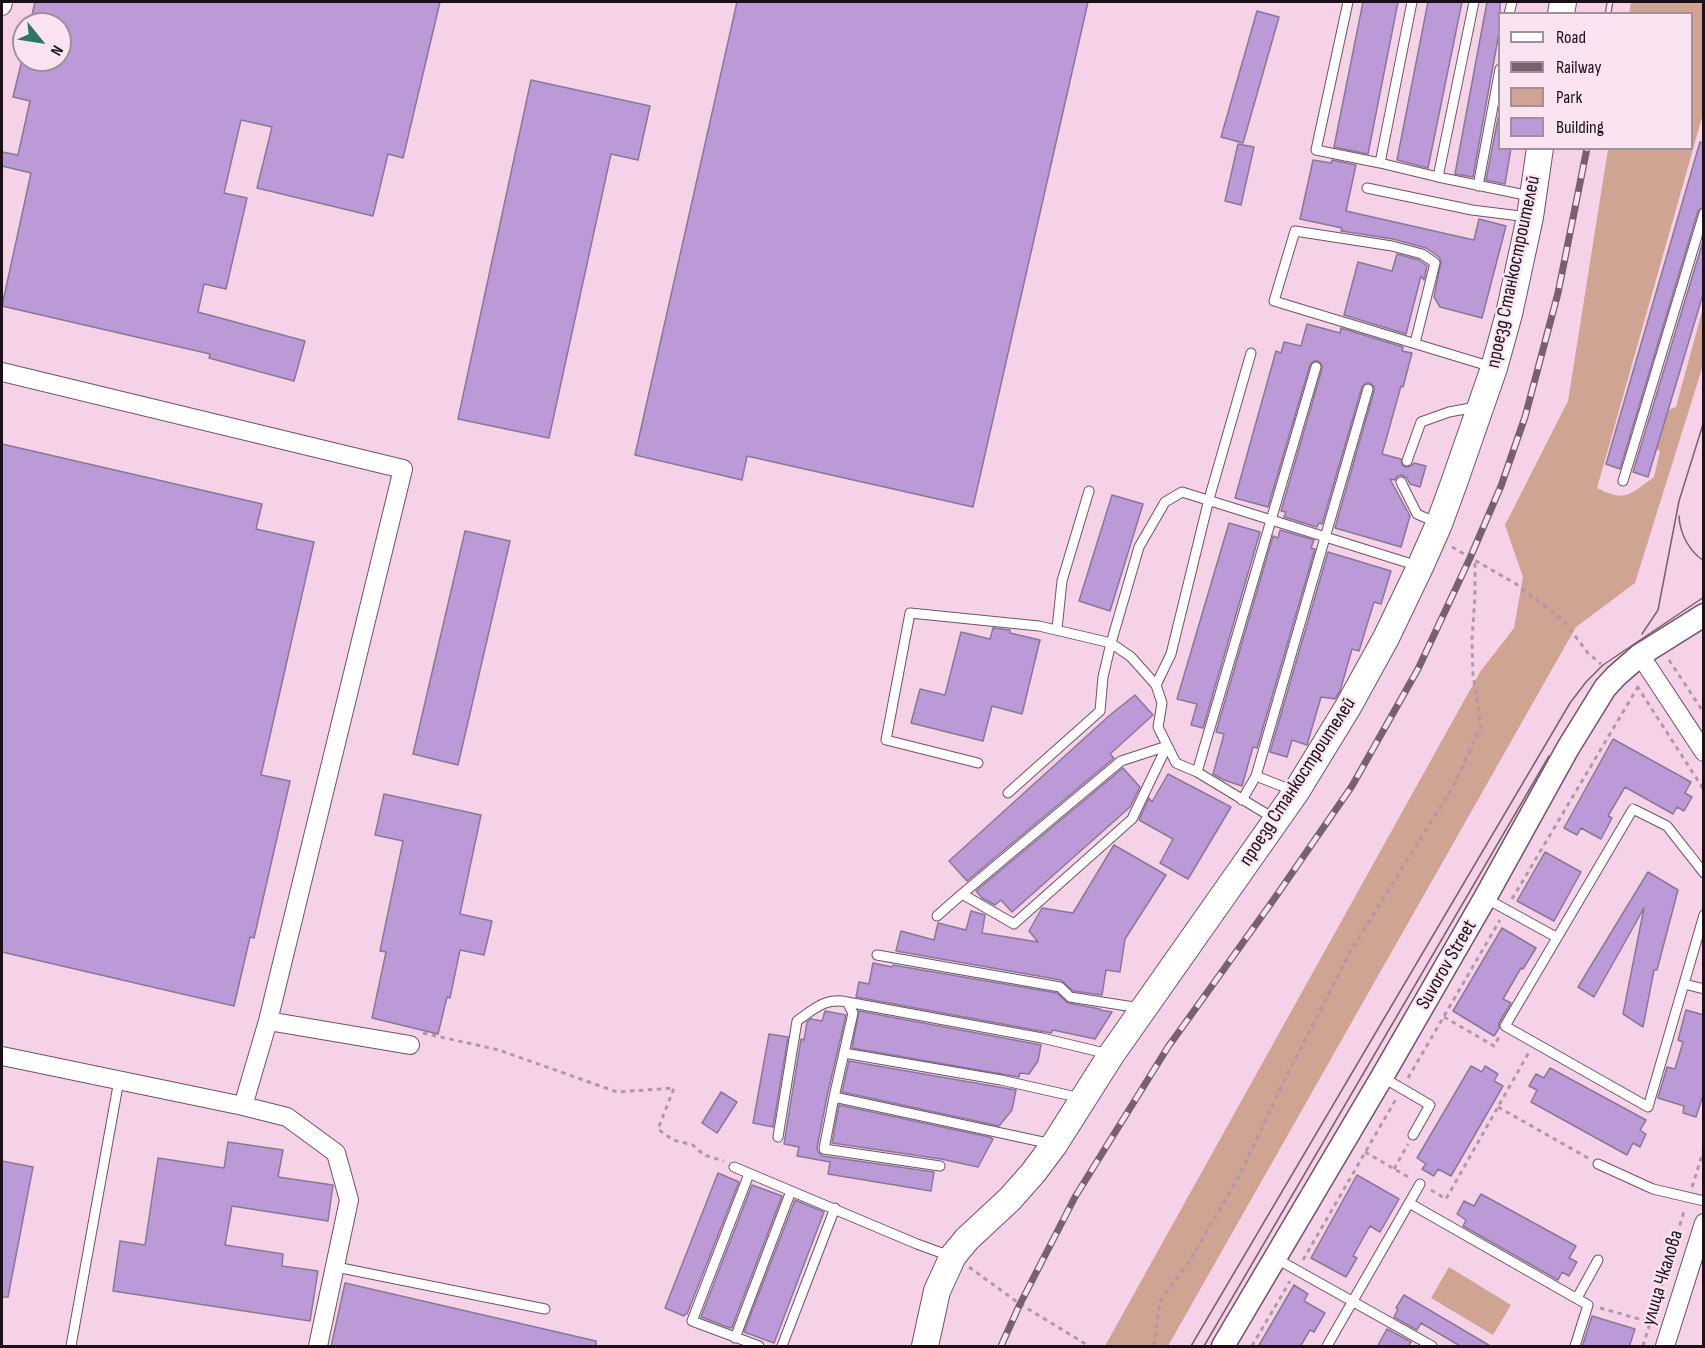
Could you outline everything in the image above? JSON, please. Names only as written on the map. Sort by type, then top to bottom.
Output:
[{"type":"main road","name":"проезд Станкостроителей","points":[[925,1347],[937,1291],[952,1256],[1026,1182],[1054,1145],[1111,1054],[1296,792],[1381,648],[1436,530],[1482,406],[1509,314],[1531,207],[1540,150]]},
{"type":"street","points":[[2,372],[403,468],[268,1021],[243,1106]]},
{"type":"street","name":"Suvorov Street","points":[[1223,1347],[1382,1077],[1568,748],[1605,688],[1616,676],[1646,664],[1704,615]]},
{"type":"street","points":[[1646,664],[1704,752]]},
{"type":"street","points":[[268,1021],[410,1045]]},
{"type":"street","points":[[2,1056],[287,1117],[336,1153],[349,1200],[318,1347]]},
{"type":"street","name":"улица Чкалова","points":[[1665,1347],[1704,1223]]},
{"type":"lane","points":[[1348,2],[1316,150],[1478,186],[1531,207]]},
{"type":"lane","points":[[1380,163],[1412,2]]},
{"type":"lane","points":[[1438,177],[1474,2]]},
{"type":"lane","points":[[1478,186],[1498,80]]},
{"type":"lane","points":[[1367,188],[1472,210],[1531,207]]},
{"type":"lane","points":[[1623,481],[1704,213]]},
{"type":"lane","points":[[1414,343],[1435,263],[1422,254],[1392,246],[1295,231],[1274,301],[1494,368]]},
{"type":"lane","points":[[1156,685],[1171,654],[1209,499],[1251,353]]},
{"type":"lane","points":[[1197,772],[1316,367]]},
{"type":"lane","points":[[1242,800],[1256,776],[1368,389]]},
{"type":"lane","points":[[1407,461],[1421,422],[1449,412],[1482,406]]},
{"type":"lane","points":[[1401,482],[1417,514],[1436,530]]},
{"type":"lane","points":[[1057,629],[1062,581],[1089,490]]},
{"type":"lane","points":[[1008,794],[1100,711],[1103,677],[1111,643],[1139,547],[1165,502],[1182,492],[1420,567]]},
{"type":"lane","points":[[978,763],[886,740],[910,613],[1057,629],[1111,643],[1131,657],[1156,685],[1162,703],[1158,727],[1176,763],[1197,772],[1277,820]]},
{"type":"lane","points":[[937,916],[1121,761],[1167,746]]},
{"type":"lane","points":[[962,894],[1014,924],[1132,819],[1167,746]]},
{"type":"lane","points":[[1256,776],[1296,792]]},
{"type":"lane","points":[[1704,873],[1667,826],[1633,809],[1505,1026],[1648,1107],[1704,915]]},
{"type":"lane","points":[[1485,898],[1556,938]]},
{"type":"lane","points":[[877,955],[1060,987],[1070,996],[1143,1009]]},
{"type":"lane","points":[[1684,984],[1704,989]]},
{"type":"lane","points":[[778,1137],[797,1021],[815,1008],[835,999],[1042,1038],[1111,1054]]},
{"type":"lane","points":[[847,1002],[853,1013],[824,1149],[940,1167]]},
{"type":"lane","points":[[844,1053],[1001,1080],[1083,1099]]},
{"type":"lane","points":[[1382,1077],[1430,1105],[1413,1135]]},
{"type":"lane","points":[[71,1347],[119,1080]]},
{"type":"lane","points":[[834,1097],[1054,1145]]},
{"type":"lane","points":[[1598,1164],[1653,1189],[1704,1201]]},
{"type":"lane","points":[[734,1167],[917,1244],[952,1256]]},
{"type":"lane","points":[[749,1174],[692,1321],[759,1347]]},
{"type":"lane","points":[[1327,1347],[1420,1184]]},
{"type":"lane","points":[[735,1338],[791,1191]]},
{"type":"lane","points":[[1409,1203],[1588,1305],[1575,1347]]},
{"type":"lane","points":[[782,1347],[835,1208]]},
{"type":"lane","points":[[1275,1258],[1432,1347]]},
{"type":"lane","points":[[1577,1298],[1598,1260]]},
{"type":"lane","points":[[336,1267],[545,1309]]},
{"type":"path","points":[[1436,530],[1475,561],[1516,584],[1564,621],[1588,653],[1616,676],[1638,687],[1704,790]]},
{"type":"path","points":[[1154,1347],[1160,1301],[1189,1262],[1239,1176],[1284,1081],[1350,952],[1454,785],[1482,726],[1473,674],[1475,561]]},
{"type":"path","points":[[1251,1347],[1641,682],[1646,664],[1668,658],[1704,713]]},
{"type":"path","points":[[1444,1017],[1494,1046],[1505,1026]]},
{"type":"path","points":[[410,1045],[413,1030],[499,1050],[617,1092],[674,1088],[657,1129],[673,1140],[693,1145],[704,1155],[734,1167]]},
{"type":"path","points":[[1365,1152],[1446,1198],[1535,1043]]},
{"type":"path","points":[[1498,1107],[1598,1164]]},
{"type":"path","points":[[1394,1169],[1413,1135]]},
{"type":"path","points":[[1642,1347],[1704,1149]]},
{"type":"path","points":[[952,1256],[1040,1317],[1089,1347]]},
{"type":"path","points":[[1588,1305],[1650,1322]]},
{"type":"green space","points":[[1631,2],[1703,2],[1703,114],[1693,149],[1693,12],[1629,12]]},
{"type":"green space","points":[[1608,150],[1693,150],[1597,488],[1621,496],[1633,492],[1654,477],[1660,451],[1649,444],[1659,413],[1676,407],[1703,308],[1703,365],[1635,583],[1576,627],[1168,1346],[1105,1346],[1480,672],[1514,628],[1523,577],[1505,525],[1568,401]]},
{"type":"green space","points":[[1449,1267],[1511,1305],[1493,1335],[1431,1298]]},
{"type":"building","points":[[35,2],[440,2],[403,158],[388,154],[373,216],[257,188],[272,127],[241,120],[224,193],[247,198],[226,289],[204,284],[198,312],[305,341],[294,381],[209,358],[210,354],[2,306],[31,173],[2,166],[2,152],[18,155],[30,101],[13,97],[19,72],[72,72],[72,12],[33,12]]},
{"type":"building","points":[[737,2],[1088,2],[973,507],[747,456],[742,480],[635,455]]},
{"type":"building","points":[[1363,2],[1398,2],[1368,154],[1334,147]]},
{"type":"building","points":[[1428,2],[1462,2],[1428,168],[1397,160]]},
{"type":"building","points":[[1487,2],[1500,2],[1498,38],[1473,177],[1455,174]]},
{"type":"building","points":[[1257,11],[1279,17],[1243,143],[1221,137]]},
{"type":"building","points":[[531,80],[650,106],[638,160],[611,154],[549,438],[458,419]]},
{"type":"building","points":[[1498,118],[1498,150],[1511,150],[1505,184],[1486,180]]},
{"type":"building","points":[[1700,142],[1704,143],[1704,206],[1698,211],[1620,469],[1606,464]]},
{"type":"building","points":[[1238,144],[1254,147],[1241,205],[1225,201]]},
{"type":"building","points":[[1313,160],[1331,163],[1332,160],[1356,165],[1346,211],[1474,240],[1479,219],[1506,226],[1482,318],[1440,307],[1434,297],[1441,261],[1426,248],[1393,239],[1341,231],[1342,228],[1300,219]]},
{"type":"building","points":[[1704,238],[1704,291],[1648,477],[1633,472]]},
{"type":"building","points":[[1397,254],[1419,260],[1427,266],[1424,280],[1421,276],[1406,334],[1344,315],[1358,262],[1392,271]]},
{"type":"building","points":[[1307,324],[1340,333],[1341,328],[1403,347],[1402,351],[1412,353],[1382,454],[1401,459],[1405,467],[1414,463],[1426,466],[1420,487],[1410,484],[1402,475],[1397,476],[1395,480],[1390,479],[1410,516],[1401,547],[1335,528],[1374,391],[1370,383],[1362,387],[1322,524],[1319,523],[1317,527],[1284,517],[1286,512],[1281,511],[1322,369],[1318,361],[1310,365],[1268,507],[1235,498],[1276,351],[1281,353],[1284,342],[1301,346]]},
{"type":"building","points":[[2,444],[262,504],[256,529],[314,542],[261,775],[290,781],[254,938],[250,937],[234,1006],[2,952]]},
{"type":"building","points":[[1112,495],[1143,504],[1110,611],[1079,601]]},
{"type":"building","points":[[1229,523],[1260,532],[1203,728],[1191,725],[1197,704],[1177,699]]},
{"type":"building","points":[[1280,530],[1314,540],[1311,548],[1315,549],[1257,748],[1253,747],[1242,786],[1213,774],[1224,734],[1216,732],[1273,536],[1278,538]]},
{"type":"building","points":[[465,531],[510,541],[458,765],[413,754]]},
{"type":"building","points":[[1328,552],[1391,571],[1381,604],[1374,602],[1359,651],[1352,649],[1340,691],[1335,699],[1321,697],[1307,745],[1292,740],[1287,757],[1270,752]]},
{"type":"building","points":[[993,628],[1010,630],[1010,633],[1040,640],[1022,714],[992,706],[983,741],[911,723],[920,689],[945,695],[961,632],[990,639]]},
{"type":"building","points":[[1135,695],[1153,715],[1110,754],[1114,758],[967,881],[949,861]]},
{"type":"building","points":[[1613,739],[1691,782],[1685,793],[1692,797],[1684,811],[1677,807],[1673,814],[1625,787],[1608,816],[1612,818],[1601,839],[1581,828],[1577,835],[1564,828]]},
{"type":"building","points":[[1123,768],[1140,787],[1130,807],[1012,912],[1001,900],[995,905],[982,898],[976,891]]},
{"type":"building","points":[[1168,774],[1231,807],[1188,879],[1160,863],[1173,839],[1139,820],[1149,798],[1152,802]]},
{"type":"building","points":[[384,794],[481,815],[460,914],[492,921],[484,955],[460,950],[450,998],[447,997],[438,1034],[372,1018],[386,952],[380,951],[403,841],[375,835]]},
{"type":"building","points":[[1114,845],[1166,875],[1125,939],[1120,972],[1106,970],[1102,995],[1073,991],[1061,980],[896,951],[901,931],[934,940],[938,923],[966,930],[971,911],[985,915],[982,933],[1038,942],[1029,931],[1042,908],[1073,913]]},
{"type":"building","points":[[1545,852],[1581,872],[1554,921],[1517,901]]},
{"type":"building","points":[[1648,872],[1678,890],[1657,970],[1654,970],[1643,1027],[1623,1014],[1644,908],[1594,997],[1578,987]]},
{"type":"building","points":[[1502,928],[1536,948],[1503,999],[1511,1003],[1494,1036],[1453,1011]]},
{"type":"building","points":[[873,963],[1057,993],[1068,1003],[1112,1012],[1095,1039],[856,997],[859,982],[869,984]]},
{"type":"building","points":[[1686,1010],[1704,1015],[1704,1092],[1696,1117],[1683,1113],[1684,1106],[1658,1098],[1667,1067],[1675,1069],[1683,1042],[1678,1040]]},
{"type":"building","points":[[825,1011],[846,1015],[827,1096],[818,1152],[823,1156],[934,1172],[931,1191],[828,1174],[830,1162],[797,1156],[799,1147],[784,1144],[801,1039],[804,1040],[807,1022],[811,1019],[822,1021]]},
{"type":"building","points":[[859,1011],[1041,1045],[1038,1061],[1029,1074],[1020,1073],[1019,1077],[852,1048]]},
{"type":"building","points":[[769,1034],[788,1037],[773,1127],[753,1123]]},
{"type":"building","points":[[849,1061],[1016,1090],[1012,1110],[999,1126],[842,1092]]},
{"type":"building","points":[[1471,1066],[1482,1072],[1485,1066],[1498,1074],[1494,1081],[1503,1086],[1451,1176],[1438,1169],[1434,1176],[1422,1169],[1426,1164],[1417,1158]]},
{"type":"building","points":[[1550,1068],[1646,1120],[1640,1130],[1646,1134],[1640,1147],[1633,1143],[1627,1155],[1531,1102],[1537,1090],[1529,1086],[1536,1074],[1544,1078]]},
{"type":"building","points":[[721,1092],[737,1102],[717,1133],[702,1123]]},
{"type":"building","points":[[839,1105],[993,1139],[978,1167],[941,1159],[832,1143]]},
{"type":"building","points":[[228,1142],[283,1150],[278,1177],[333,1185],[328,1221],[232,1206],[225,1245],[283,1254],[282,1266],[318,1271],[310,1321],[113,1291],[120,1241],[145,1245],[158,1158],[224,1168]]},
{"type":"building","points":[[2,1161],[33,1167],[8,1297],[2,1297]]},
{"type":"building","points":[[718,1173],[739,1182],[687,1314],[684,1316],[665,1308]]},
{"type":"building","points":[[1357,1175],[1399,1199],[1380,1232],[1370,1226],[1353,1256],[1357,1258],[1346,1277],[1311,1258]]},
{"type":"building","points":[[752,1185],[782,1196],[730,1328],[701,1317]]},
{"type":"building","points":[[1481,1194],[1576,1246],[1569,1258],[1577,1262],[1569,1276],[1562,1272],[1558,1280],[1463,1226],[1466,1220],[1457,1214],[1464,1201],[1474,1206]]},
{"type":"building","points":[[795,1200],[824,1212],[774,1343],[744,1332]]},
{"type":"building","points":[[345,1283],[596,1341],[596,1347],[331,1347]]},
{"type":"building","points":[[1294,1285],[1308,1294],[1304,1301],[1325,1313],[1314,1332],[1310,1330],[1300,1347],[1258,1347]]},
{"type":"building","points":[[1404,1295],[1492,1347],[1462,1347],[1421,1323],[1417,1330],[1394,1317],[1398,1309],[1396,1308]]},
{"type":"building","points":[[1592,1316],[1635,1329],[1629,1347],[1582,1347]]},
{"type":"building","points":[[1387,1329],[1411,1342],[1408,1347],[1377,1347]]},
{"type":"tram line","points":[[1642,634],[1658,610],[1679,501],[1704,421]]},
{"type":"tram line","points":[[1679,516],[1686,542],[1704,561]]},
{"type":"tram line","points":[[1191,1346],[1570,703],[1603,665],[1704,597]]},
{"type":"tram line","points":[[1204,1346],[1549,756]]},
{"type":"railway","points":[[1608,12],[1610,2]]},
{"type":"railway","points":[[1001,1346],[1075,1197],[1168,1047],[1352,786],[1418,669],[1501,486],[1525,417],[1558,293],[1587,150]]}]
